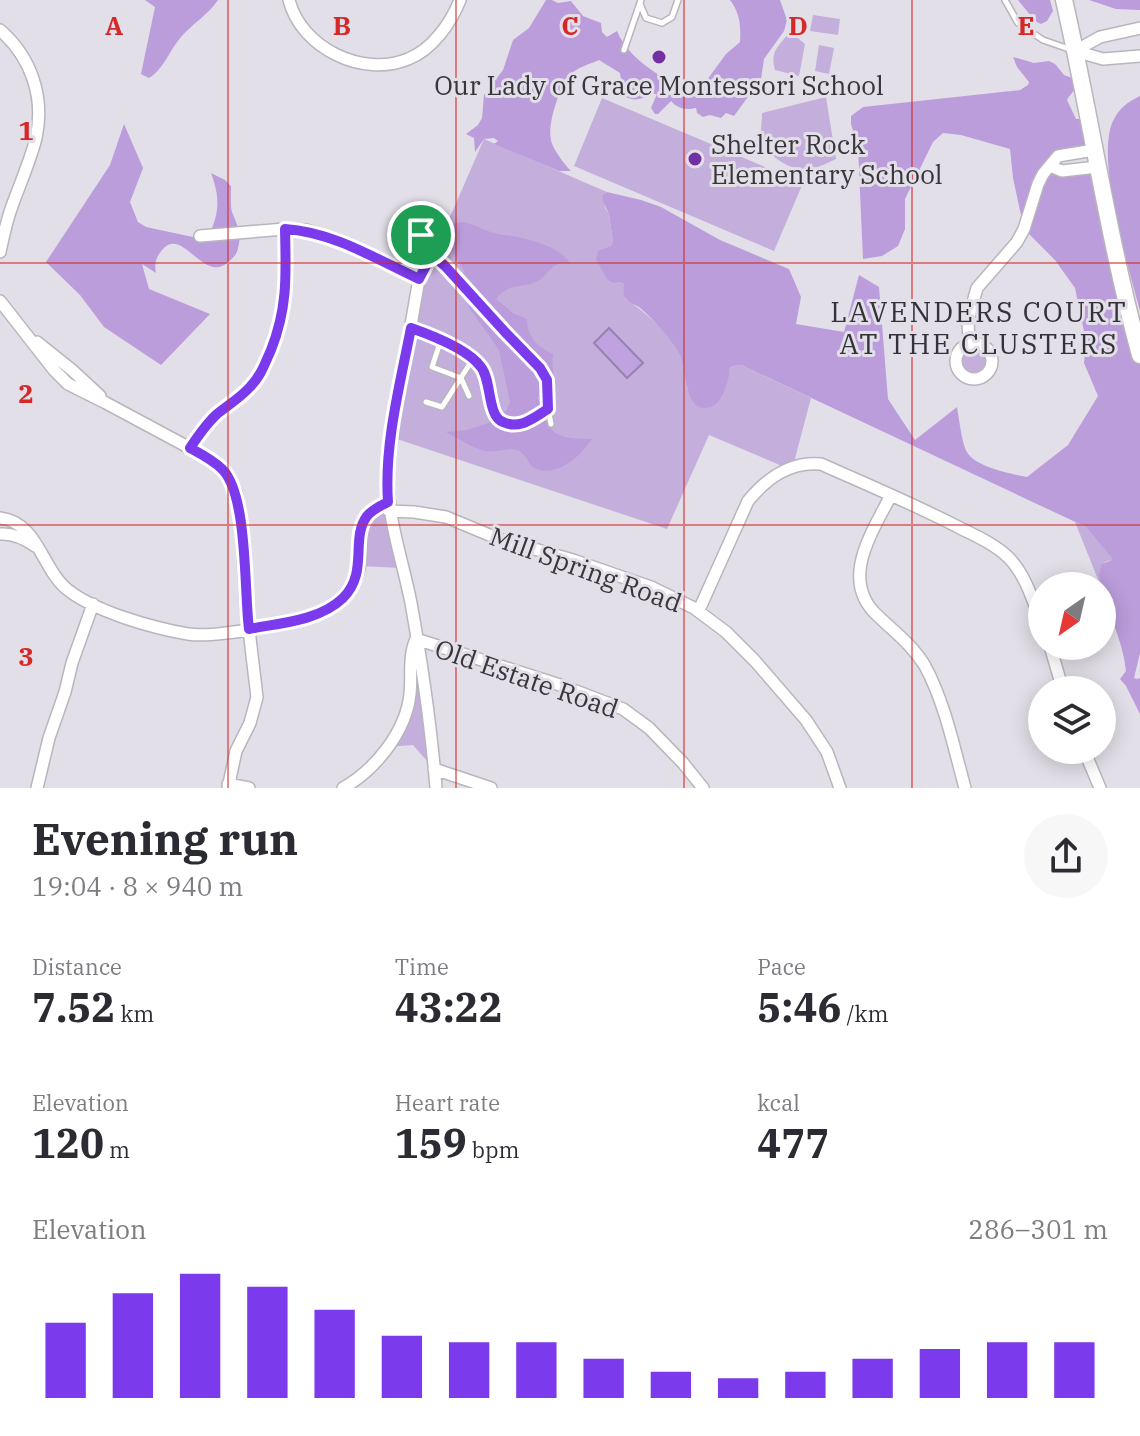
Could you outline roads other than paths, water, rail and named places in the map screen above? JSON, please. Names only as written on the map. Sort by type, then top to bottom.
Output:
[{"type":"main road","points":[[1064,0],[1127,309],[1140,355]]},
{"type":"street","points":[[289,0],[301,26],[336,56],[384,65],[411,59],[437,37],[448,24],[460,0]]},
{"type":"street","points":[[1075,51],[1100,37],[1140,28]]},
{"type":"street","points":[[0,30],[27,61],[39,121],[36,140],[10,213],[0,252]]},
{"type":"street","points":[[1075,51],[1103,59],[1140,56]]},
{"type":"street","points":[[969,344],[968,320],[977,288],[1017,242],[1038,184],[1050,166],[1058,156],[1095,159]]},
{"type":"street","points":[[1050,166],[1062,171],[1095,159]]},
{"type":"street","points":[[0,225],[10,213]]},
{"type":"street","points":[[190,448],[201,431],[249,388],[263,369],[285,302],[285,229]]},
{"type":"street","points":[[200,236],[307,230],[336,240],[419,279]]},
{"type":"street","points":[[436,788],[423,672],[388,507],[386,474],[419,279],[433,252],[540,368],[547,380],[548,409]]},
{"type":"street","points":[[0,301],[28,335],[72,370],[106,403],[190,448],[228,476],[236,492],[241,520],[246,605],[257,697],[250,723],[236,751],[228,786],[249,788]]},
{"type":"street","points":[[699,610],[748,501],[760,486],[778,473],[810,463],[821,464],[891,495],[996,547],[1007,556],[1028,588]]},
{"type":"street","points":[[891,495],[861,561],[859,580],[862,592],[870,609],[896,631],[923,663],[942,707],[965,788]]},
{"type":"street","points":[[0,518],[10,519],[29,533],[53,574],[77,597],[164,630],[212,635],[308,617],[341,599],[356,577],[365,519],[375,509],[388,507]]},
{"type":"street","name":"Mill Spring Road","points":[[388,507],[446,517],[499,539],[651,587],[699,610],[755,661],[806,720],[827,752],[840,788]]},
{"type":"street","points":[[0,534],[20,537],[38,549]]},
{"type":"street","points":[[37,788],[72,663],[93,604]]},
{"type":"street","points":[[343,788],[371,766],[398,732],[410,698],[411,657],[416,639]]},
{"type":"street","name":"Old Estate Road","points":[[416,639],[560,685],[623,709],[649,728],[703,788]]},
{"type":"street","points":[[1090,764],[1100,788]]},
{"type":"street","points":[[434,769],[491,788]]},
{"type":"lane","points":[[641,2],[646,18],[662,23],[672,17],[678,0]]},
{"type":"lane","points":[[1005,0],[1018,23],[1043,40],[1075,51]]},
{"type":"lane","points":[[624,50],[641,2]]},
{"type":"lane","points":[[411,328],[430,334],[480,365],[488,379],[493,412],[500,422],[524,424],[548,409],[551,424]]},
{"type":"lane","points":[[441,340],[432,367],[461,378],[469,396]]},
{"type":"lane","points":[[426,402],[442,407],[473,359]]},
{"type":"place","name":"Our Lady of Grace Montessori School","points":[[659,57]]},
{"type":"place","name":"Shelter Rock Elementary School","points":[[695,159]]},
{"type":"district","name":"LAVENDERS COURT AT THE CLUSTERS","points":[[979,327]]}]
